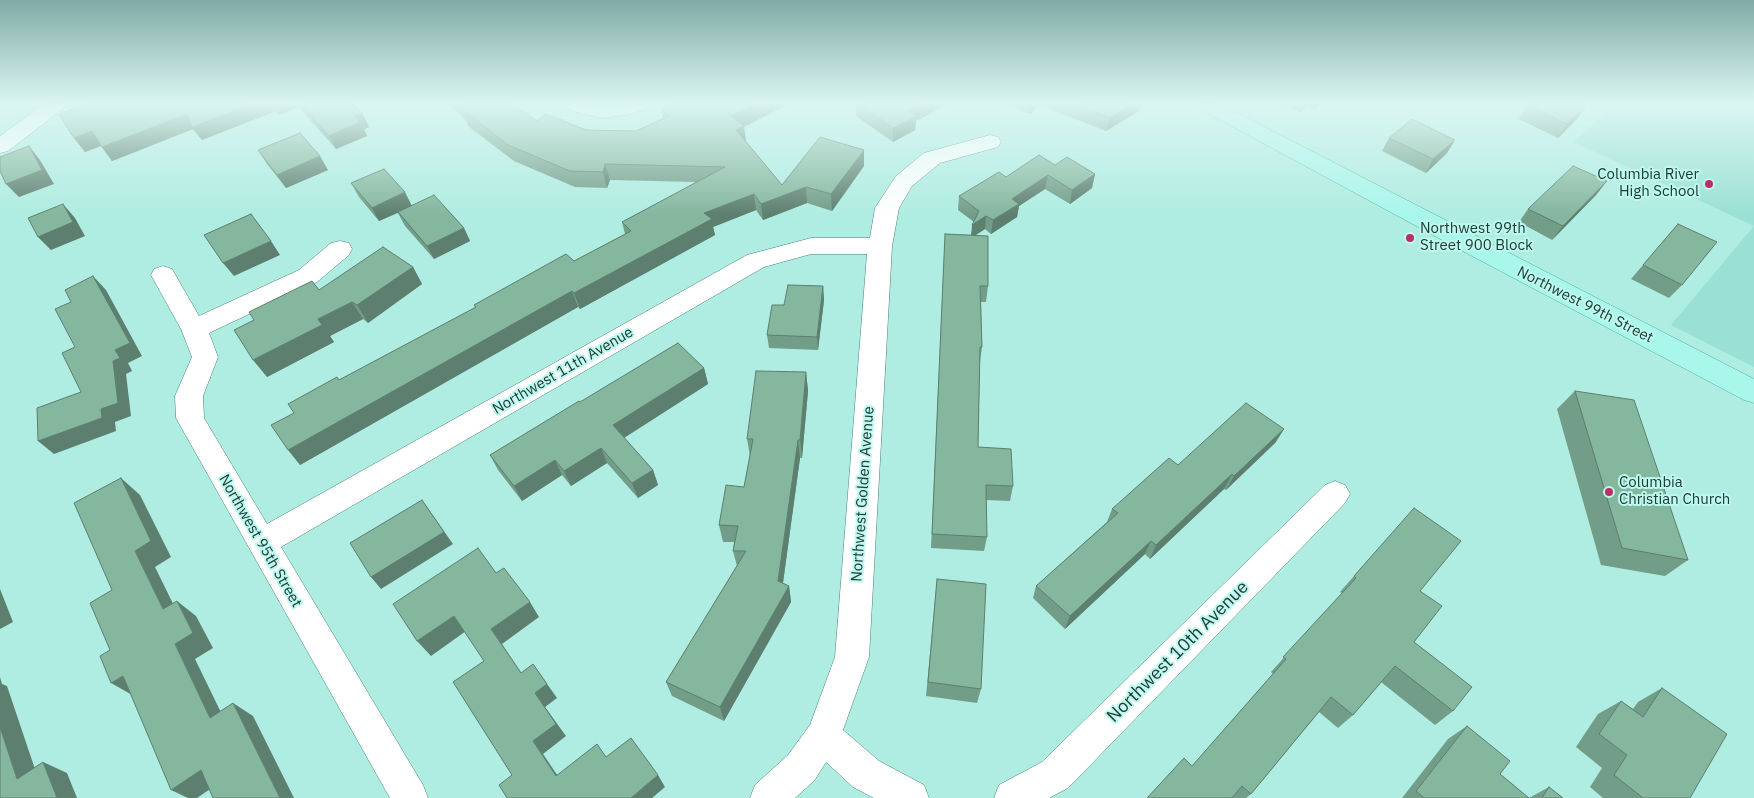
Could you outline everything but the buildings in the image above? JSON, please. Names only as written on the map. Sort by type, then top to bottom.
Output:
[{"type":"main road","name":"Northwest 99th Street","points":[[1275,141],[1473,247],[1754,392]]},
{"type":"street","name":"Northwest Golden Avenue","points":[[823,736],[852,657],[880,246],[887,208],[904,181],[932,158],[990,142]]},
{"type":"street","name":"Northwest 11th Avenue","points":[[262,543],[756,260],[811,246],[880,246]]},
{"type":"street","points":[[194,329],[308,276],[340,249]]},
{"type":"street","name":"Northwest 95th Street","points":[[163,275],[194,329],[205,357],[189,396],[190,418],[410,798]]},
{"type":"street","name":"Northwest 10th Avenue","points":[[1012,798],[1055,775],[1335,494]]},
{"type":"street","points":[[768,798],[801,768],[823,736],[866,774],[912,798]]},
{"type":"shaded area","points":[[1754,141],[1754,226],[1574,142]]},
{"type":"shaded area","points":[[1754,226],[1754,367],[1671,325]]},
{"type":"place","name":"Columbia River High School","points":[[1709,184]]},
{"type":"place","name":"Northwest 99th Street 900 Block","points":[[1410,238]]},
{"type":"place","name":"Columbia Christian Church","points":[[1609,492]]}]
